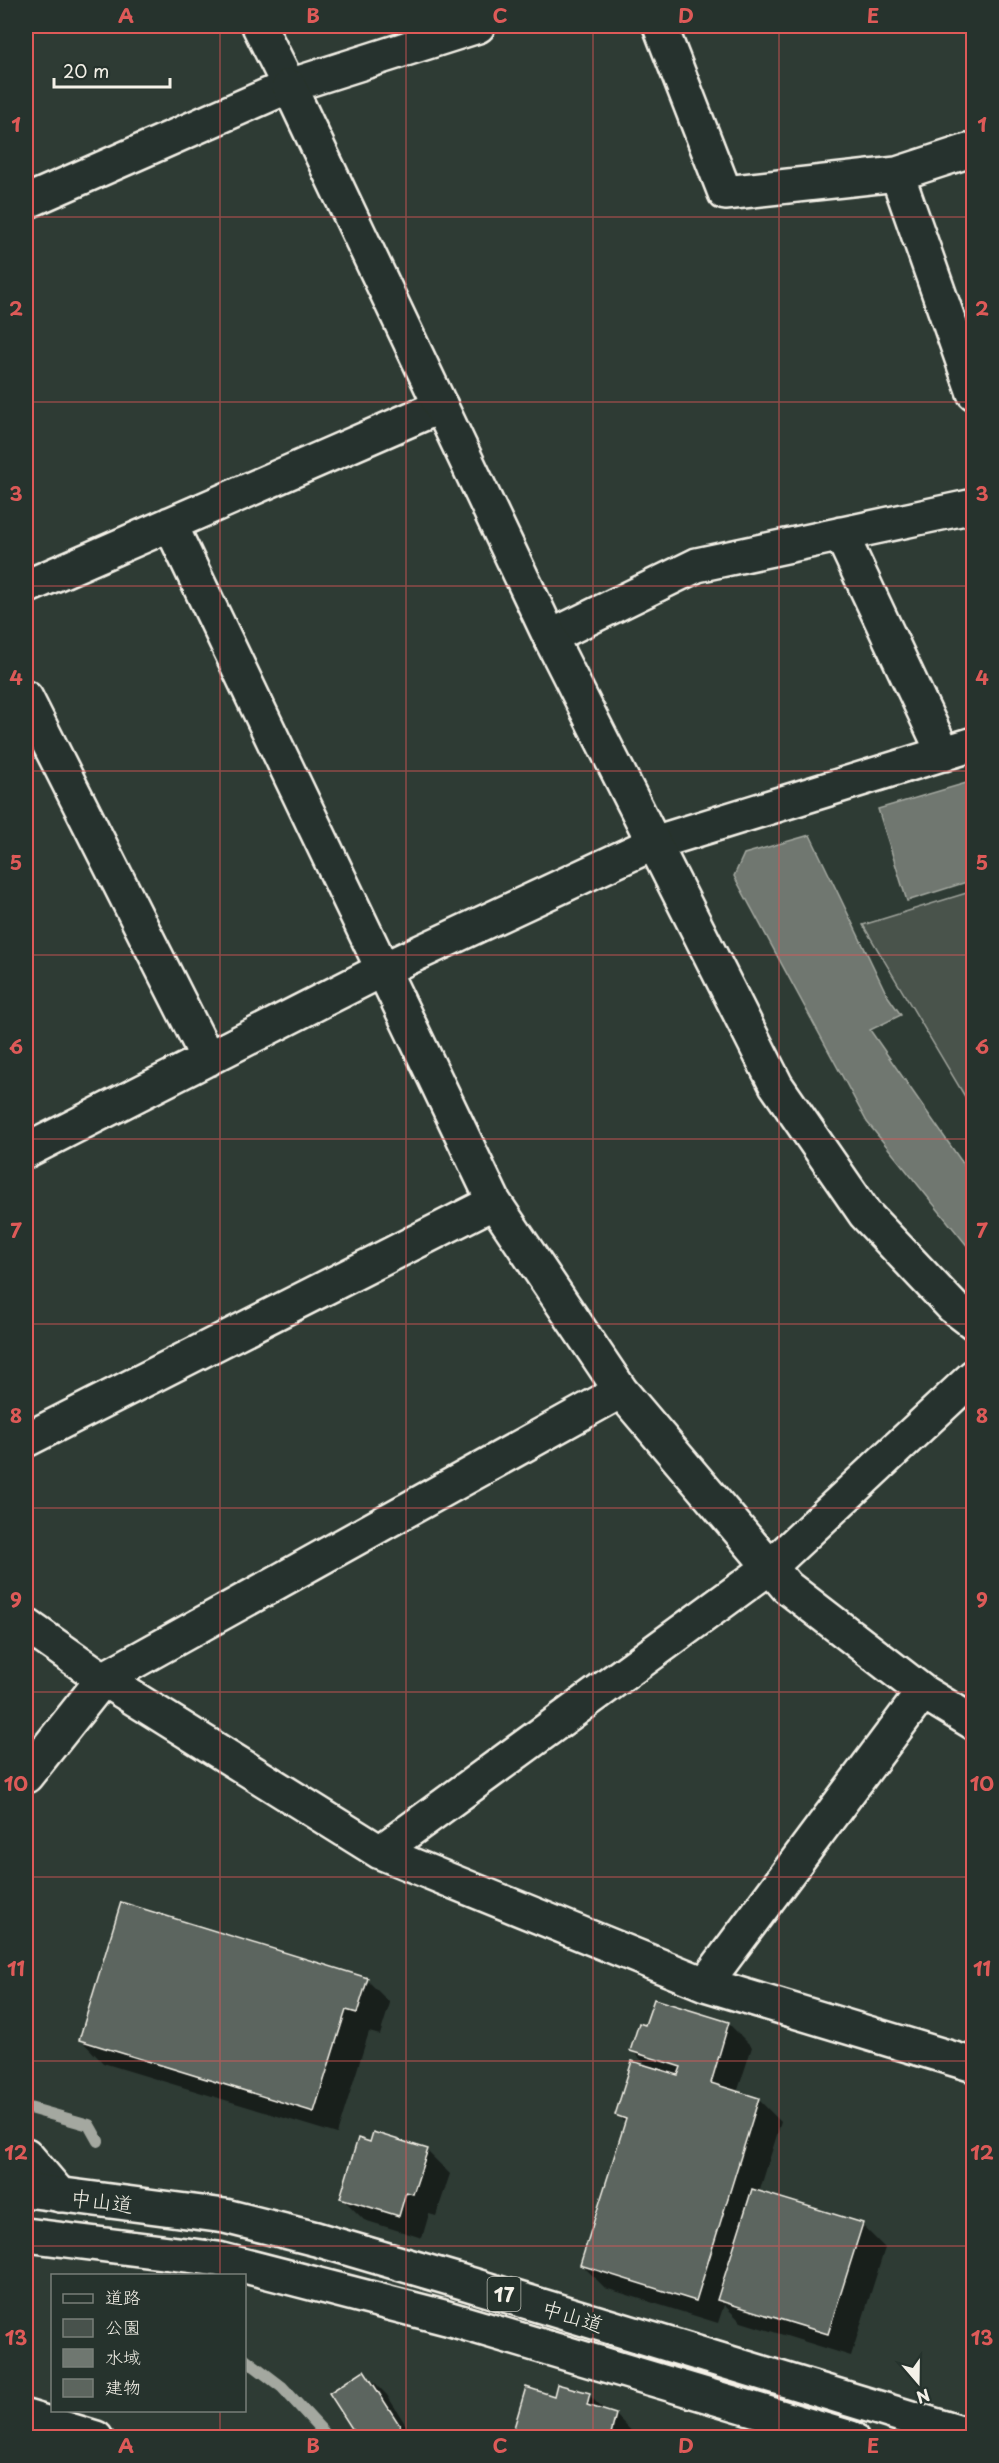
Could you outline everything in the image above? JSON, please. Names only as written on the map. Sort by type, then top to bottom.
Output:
[{"type":"main road","points":[[258,26],[289,86],[550,637],[776,1085],[865,1214],[953,1307],[974,1323]]},
{"type":"main road","points":[[26,202],[289,86],[478,26]]},
{"type":"main road","points":[[660,26],[725,193],[897,174],[974,149]]},
{"type":"main road","points":[[897,174],[974,393]]},
{"type":"main road","points":[[26,586],[441,406]]},
{"type":"main road","points":[[550,637],[697,565],[974,506]]},
{"type":"main road","points":[[171,524],[494,1202],[621,1390],[787,1587],[922,1692],[974,1723]]},
{"type":"main road","points":[[26,1151],[382,970],[654,843],[959,749],[841,534]]},
{"type":"main road","points":[[26,698],[208,1059]]},
{"type":"main road","points":[[26,1440],[494,1202]]},
{"type":"main road","points":[[380,1852],[770,1567],[974,1376]]},
{"type":"main road","points":[[26,1776],[102,1679],[621,1390]]},
{"type":"main road","points":[[26,1625],[102,1679],[380,1852],[705,1984],[974,2065]]},
{"type":"main road","points":[[705,1984],[922,1692]]},
{"type":"main road","points":[[26,2155],[60,2195]]},
{"type":"main road","name":"中山道","points":[[26,2190],[225,2216],[316,2239],[959,2435]]},
{"type":"main road","name":"中山道","points":[[26,2235],[218,2259],[447,2318],[851,2438]]},
{"type":"main road","points":[[26,2417],[96,2438]]},
{"type":"green space","points":[[974,891],[973,1110],[863,925]]},
{"type":"water","points":[[973,781],[973,880],[907,901],[878,809]]},
{"type":"water","points":[[810,835],[887,995],[901,1015],[870,1030],[973,1175],[973,1253],[867,1122],[734,876],[744,854]]},
{"type":"building","points":[[121,1902],[368,1978],[357,2013],[346,2010],[314,2112],[79,2040]]},
{"type":"building","points":[[654,1999],[729,2022],[711,2083],[759,2098],[696,2301],[580,2265],[626,2119],[615,2115],[632,2061],[678,2075],[681,2067],[630,2051],[639,2023],[645,2025]]},
{"type":"building","points":[[373,2132],[428,2149],[413,2194],[406,2192],[399,2216],[340,2198],[358,2138],[370,2142]]},
{"type":"building","points":[[752,2189],[863,2223],[828,2334],[717,2300]]},
{"type":"building","points":[[364,2370],[408,2438],[358,2438],[329,2393]]},
{"type":"building","points":[[557,2384],[590,2393],[587,2405],[616,2414],[610,2438],[511,2438],[526,2387],[554,2396]]},
{"type":"waterway","points":[[26,2107],[89,2125],[98,2141]]},
{"type":"waterway","points":[[246,2360],[282,2387],[329,2438]]}]
